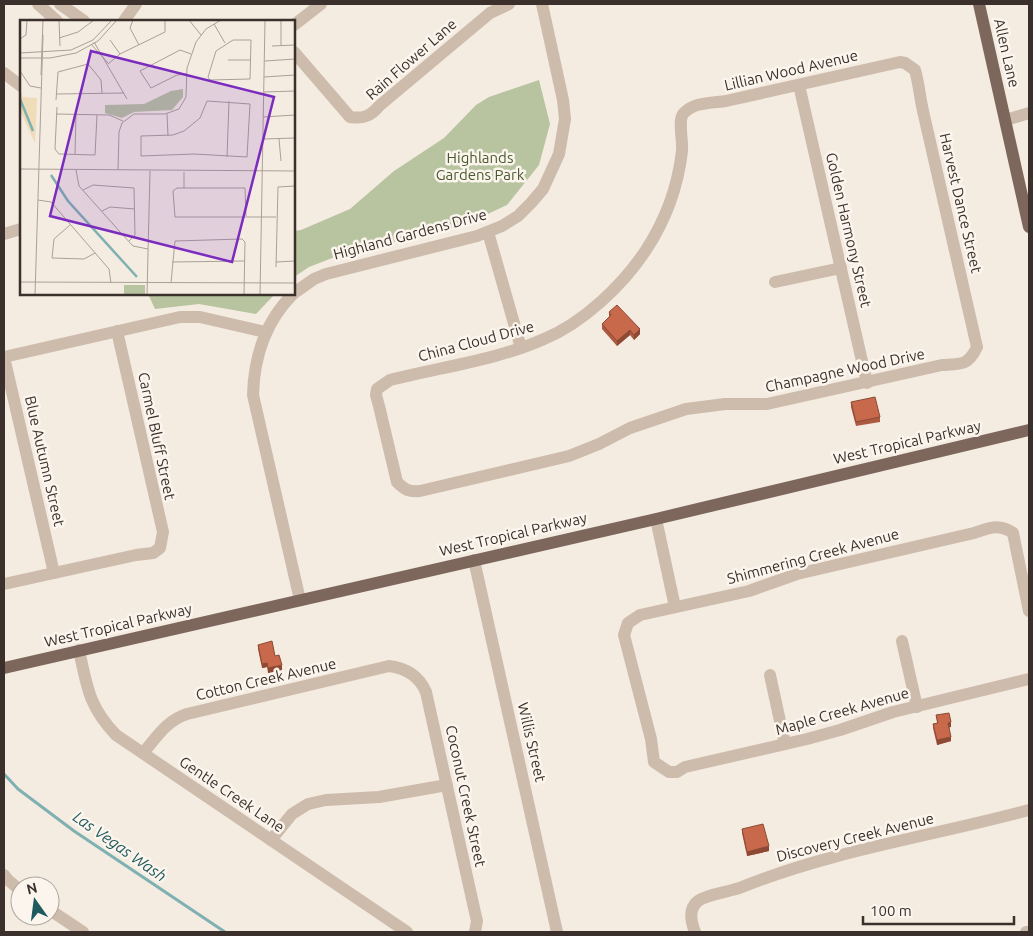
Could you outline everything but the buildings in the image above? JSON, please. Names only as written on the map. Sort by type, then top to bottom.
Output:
[{"type":"main road","name":"Allen Lane","points":[[979,4],[1029,227]]},
{"type":"main road","name":"West Tropical Parkway","points":[[4,668],[656,519],[1029,430]]},
{"type":"street","points":[[38,4],[56,20]]},
{"type":"street","points":[[60,4],[83,20]]},
{"type":"street","points":[[125,20],[136,4]]},
{"type":"street","points":[[295,24],[322,4]]},
{"type":"street","name":"Rain Flower Lane","points":[[295,53],[350,117],[357,118],[373,114],[379,106],[490,13],[509,4]]},
{"type":"street","name":"Highland Gardens Drive","points":[[295,292],[314,279],[326,274],[488,232],[518,216],[531,203],[543,189],[559,154],[565,119],[563,100],[542,4]]},
{"type":"street","name":"Lillian Wood Avenue","points":[[684,113],[697,106],[892,63],[905,63]]},
{"type":"street","name":"Harvest Dance Street","points":[[905,63],[915,70],[918,80],[922,111],[977,347],[974,355]]},
{"type":"street","points":[[4,73],[20,85]]},
{"type":"street","name":"Golden Harmony Street","points":[[799,85],[867,383]]},
{"type":"street","name":"China Cloud Drive","points":[[404,490],[397,482],[395,476],[378,406],[377,389],[390,380],[521,348],[546,339],[600,303],[635,267],[659,228],[672,195],[680,166],[682,145],[680,124],[684,113]]},
{"type":"street","points":[[1006,120],[1029,113]]},
{"type":"street","points":[[4,234],[20,229]]},
{"type":"street","points":[[488,232],[521,348]]},
{"type":"street","points":[[775,282],[841,268]]},
{"type":"street","name":"Highland Gardens Drive","points":[[291,295],[265,332],[256,363],[253,395],[300,600]]},
{"type":"street","points":[[4,357],[190,316],[265,332]]},
{"type":"street","name":"Carmel Bluff Street","points":[[54,573],[154,552],[160,548],[163,532],[118,331]]},
{"type":"street","name":"Champagne Wood Drive","points":[[404,490],[410,492],[420,491],[569,456],[600,444],[630,428],[686,408],[725,404],[767,404],[942,366],[960,365],[967,362],[974,355]]},
{"type":"street","name":"Blue Autumn Street","points":[[4,357],[54,573]]},
{"type":"street","points":[[656,519],[675,608]]},
{"type":"street","name":"Shimmering Creek Avenue","points":[[664,770],[654,762],[626,642],[625,628],[628,622],[640,615],[749,591],[797,574],[974,533],[995,526],[1007,529],[1013,533],[1029,611]]},
{"type":"street","name":"Willis Street","points":[[474,560],[558,932]]},
{"type":"street","points":[[4,584],[54,573]]},
{"type":"street","points":[[902,641],[917,706]]},
{"type":"street","name":"Gentle Creek Lane","points":[[79,650],[88,692],[98,713],[116,735],[407,932]]},
{"type":"street","name":"Cotton Creek Avenue","points":[[143,753],[170,722],[177,717],[187,714],[389,666],[404,669],[410,673]]},
{"type":"street","name":"Coconut Creek Street","points":[[410,673],[419,679],[426,692],[477,921],[475,932]]},
{"type":"street","points":[[770,675],[785,744]]},
{"type":"street","name":"Maple Creek Avenue","points":[[664,770],[677,772],[685,767],[840,730],[876,717],[1029,679]]},
{"type":"street","points":[[271,840],[292,814],[308,804],[326,800],[379,797],[446,785]]},
{"type":"street","name":"Discovery Creek Avenue","points":[[695,932],[691,919],[694,906],[704,897],[725,893],[765,877],[814,862],[1029,810]]},
{"type":"street","points":[[60,917],[83,932]]},
{"type":"green space","name":"Highlands Gardens Park","points":[[539,80],[550,124],[539,165],[507,205],[464,225],[345,253],[309,267],[295,276],[295,231],[350,209],[394,171],[444,138],[476,105],[489,97]]},
{"type":"green space","points":[[148,295],[274,295],[256,314],[199,304],[155,309]]},
{"type":"waterway","name":"Las Vegas Wash","points":[[4,774],[18,789],[74,831],[225,932]]}]
